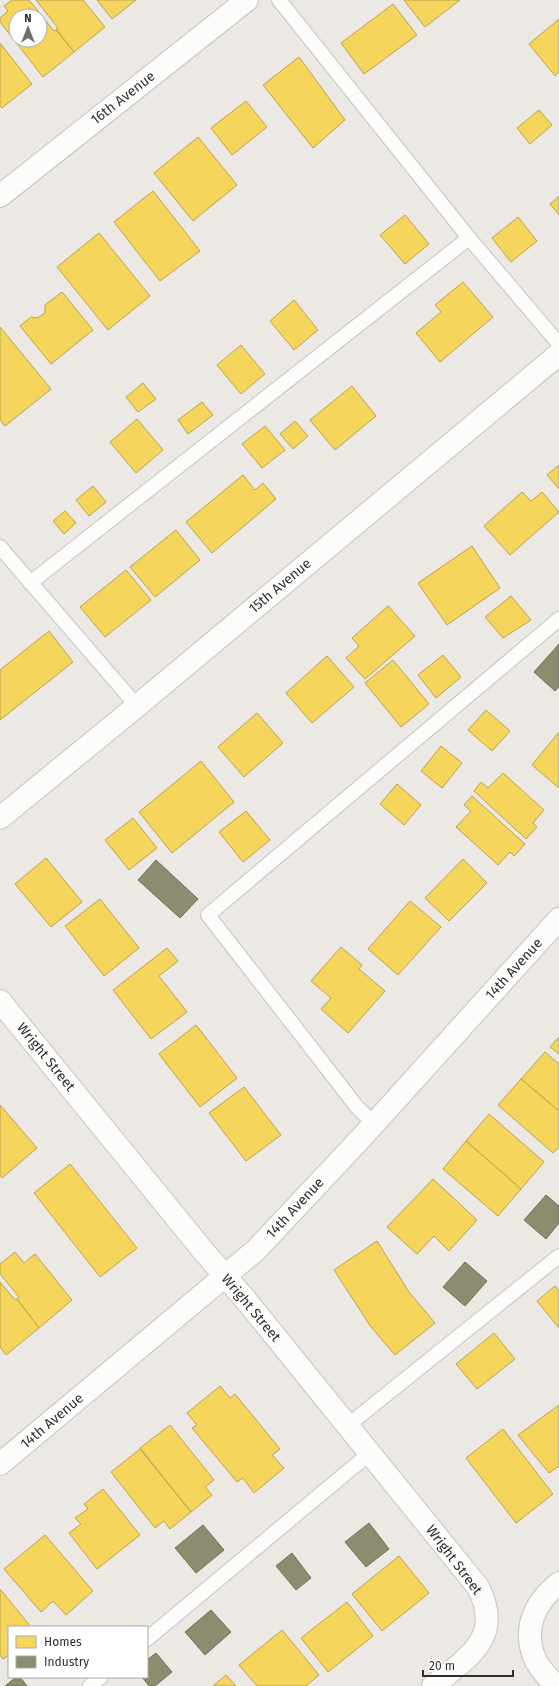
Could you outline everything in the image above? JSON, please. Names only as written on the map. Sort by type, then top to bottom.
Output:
[{"type":"street","name":"16th Avenue","points":[[0,196],[247,0]]},
{"type":"street","name":"15th Avenue","points":[[0,818],[138,706],[559,354]]},
{"type":"street","name":"14th Avenue","points":[[0,1464],[256,1250],[374,1124],[559,919]]},
{"type":"street","name":"Wright Street","points":[[0,1001],[204,1253],[225,1276],[478,1587],[485,1601],[488,1622],[484,1634],[478,1646],[432,1686]]},
{"type":"street","points":[[556,1686],[535,1660],[529,1641],[531,1623],[537,1606],[546,1593],[559,1583]]},
{"type":"lane","points":[[279,0],[469,238],[559,344]]},
{"type":"lane","points":[[30,583],[469,238]]},
{"type":"lane","points":[[0,547],[138,706]]},
{"type":"lane","points":[[374,1124],[357,1107],[208,915],[559,619]]},
{"type":"lane","points":[[347,1426],[559,1256]]},
{"type":"lane","points":[[148,1638],[370,1453]]},
{"type":"lane","points":[[90,1686],[100,1678]]},
{"type":"building: Homes","points":[[12,0],[29,0],[35,8],[8,8],[8,11],[4,6]]},
{"type":"building: Homes","points":[[36,0],[83,0],[105,27],[74,52],[56,29],[58,28],[48,15],[48,8],[42,8]]},
{"type":"building: Homes","points":[[97,0],[136,0],[112,19]]},
{"type":"building: Homes","points":[[404,0],[460,0],[425,27]]},
{"type":"building: Homes","points":[[393,4],[417,35],[364,74],[341,43]]},
{"type":"building: Homes","points":[[8,11],[8,32],[0,22],[0,18]]},
{"type":"building: Homes","points":[[559,19],[559,72],[555,76],[529,44]]},
{"type":"building: Homes","points":[[48,24],[54,31],[56,30],[74,52],[43,77],[20,48],[48,48]]},
{"type":"building: Homes","points":[[0,43],[32,84],[2,108],[0,106]]},
{"type":"building: Homes","points":[[299,57],[345,120],[313,148],[263,85]]},
{"type":"building: Homes","points":[[246,101],[267,127],[232,155],[211,128]]},
{"type":"building: Homes","points":[[539,110],[552,125],[530,144],[517,128]]},
{"type":"building: Homes","points":[[198,137],[237,185],[193,221],[154,173]]},
{"type":"building: Homes","points":[[153,191],[200,251],[160,281],[114,222]]},
{"type":"building: Homes","points":[[559,196],[559,215],[550,204]]},
{"type":"building: Homes","points":[[405,215],[429,244],[405,264],[380,235]]},
{"type":"building: Homes","points":[[518,217],[537,241],[511,262],[492,238]]},
{"type":"building: Homes","points":[[99,233],[150,296],[108,330],[57,267]]},
{"type":"building: Homes","points":[[463,282],[493,317],[440,362],[416,333],[441,312],[435,305]]},
{"type":"building: Homes","points":[[62,292],[93,330],[51,364],[20,326],[31,317],[37,318],[45,313],[45,305]]},
{"type":"building: Homes","points":[[294,300],[318,330],[294,350],[270,321]]},
{"type":"building: Homes","points":[[0,327],[51,389],[5,426],[0,420]]},
{"type":"building: Homes","points":[[241,345],[265,374],[241,394],[217,365]]},
{"type":"building: Homes","points":[[143,383],[156,399],[138,412],[126,397]]},
{"type":"building: Homes","points":[[352,386],[376,416],[335,450],[310,420]]},
{"type":"building: Homes","points":[[202,402],[213,415],[188,434],[178,420]]},
{"type":"building: Homes","points":[[137,419],[163,450],[136,473],[110,442]]},
{"type":"building: Homes","points":[[295,421],[308,436],[293,449],[280,434]]},
{"type":"building: Homes","points":[[265,426],[285,450],[262,468],[242,444]]},
{"type":"building: Homes","points":[[559,465],[559,489],[547,475]]},
{"type":"building: Homes","points":[[243,475],[255,490],[263,483],[276,499],[212,553],[186,522]]},
{"type":"building: Homes","points":[[93,486],[106,502],[89,516],[76,500]]},
{"type":"building: Homes","points":[[522,492],[531,501],[542,492],[559,512],[510,555],[484,526]]},
{"type":"building: Homes","points":[[65,511],[76,523],[64,534],[53,521]]},
{"type":"building: Homes","points":[[176,530],[200,560],[155,597],[130,567]]},
{"type":"building: Homes","points":[[472,546],[500,588],[447,625],[418,583]]},
{"type":"building: Homes","points":[[126,570],[151,600],[105,637],[80,607]]},
{"type":"building: Homes","points":[[511,596],[531,620],[503,638],[485,617]]},
{"type":"building: Homes","points":[[388,606],[415,636],[365,679],[346,658],[359,646],[352,638]]},
{"type":"building: Homes","points":[[49,631],[73,662],[0,720],[0,670]]},
{"type":"building: Homes","points":[[443,655],[461,677],[436,698],[418,675]]},
{"type":"building: Homes","points":[[327,656],[354,687],[312,723],[286,693]]},
{"type":"building: Homes","points":[[393,660],[429,704],[401,727],[365,683]]},
{"type":"building: Homes","points":[[486,710],[510,731],[492,751],[468,730]]},
{"type":"building: Homes","points":[[257,713],[283,743],[244,777],[218,747]]},
{"type":"building: Homes","points":[[559,732],[559,788],[532,765]]},
{"type":"building: Homes","points":[[441,746],[462,763],[442,788],[421,771]]},
{"type":"building: Homes","points":[[201,761],[234,802],[172,853],[139,812]]},
{"type":"building: Homes","points":[[503,773],[544,810],[533,823],[537,827],[526,839],[474,791],[481,782],[488,788]]},
{"type":"building: Homes","points":[[397,784],[421,805],[404,825],[380,804]]},
{"type":"building: Homes","points":[[472,796],[525,844],[514,856],[510,852],[498,865],[456,827],[471,811],[464,805]]},
{"type":"building: Homes","points":[[246,811],[270,840],[243,862],[219,832]]},
{"type":"building: Homes","points":[[133,818],[157,848],[129,870],[105,840]]},
{"type":"building: Homes","points":[[46,858],[82,902],[51,927],[15,884]]},
{"type":"building: Homes","points":[[463,859],[487,883],[449,921],[425,898]]},
{"type":"building: Homes","points":[[100,899],[139,948],[104,976],[65,926]]},
{"type":"building: Homes","points":[[410,901],[441,927],[398,975],[368,949]]},
{"type":"building: Homes","points":[[341,947],[362,965],[359,969],[385,991],[348,1033],[321,1009],[331,998],[311,981]]},
{"type":"building: Homes","points":[[167,948],[178,961],[159,976],[187,1012],[151,1039],[113,990]]},
{"type":"building: Homes","points":[[196,1025],[237,1078],[200,1107],[159,1054]]},
{"type":"building: Homes","points":[[559,1037],[559,1054],[550,1047]]},
{"type":"building: Homes","points":[[545,1052],[559,1064],[559,1111],[521,1079]]},
{"type":"building: Homes","points":[[521,1079],[559,1111],[559,1147],[553,1153],[498,1105]]},
{"type":"building: Homes","points":[[244,1087],[281,1135],[246,1161],[209,1113]]},
{"type":"building: Homes","points":[[0,1105],[37,1148],[2,1178],[0,1175]]},
{"type":"building: Homes","points":[[489,1114],[544,1162],[521,1189],[466,1141]]},
{"type":"building: Homes","points":[[466,1141],[521,1189],[498,1216],[443,1169]]},
{"type":"building: Homes","points":[[70,1164],[137,1248],[100,1277],[34,1193]]},
{"type":"building: Homes","points":[[433,1179],[477,1220],[449,1251],[434,1236],[417,1254],[387,1227]]},
{"type":"building: Homes","points":[[377,1241],[409,1292],[435,1323],[395,1355],[371,1327],[334,1270]]},
{"type":"building: Homes","points":[[15,1252],[24,1263],[35,1254],[72,1300],[39,1328],[17,1299],[19,1297],[0,1274],[0,1264]]},
{"type":"building: Homes","points":[[0,1282],[15,1300],[17,1299],[39,1328],[6,1355],[0,1347]]},
{"type":"building: Homes","points":[[555,1286],[559,1291],[559,1328],[537,1301]]},
{"type":"building: Homes","points":[[494,1333],[515,1359],[477,1389],[456,1364]]},
{"type":"building: Homes","points":[[220,1386],[230,1398],[235,1394],[280,1449],[272,1455],[284,1468],[254,1493],[243,1478],[237,1482],[192,1428],[197,1425],[187,1413]]},
{"type":"building: Homes","points":[[559,1405],[559,1466],[549,1473],[518,1435]]},
{"type":"building: Homes","points":[[170,1425],[214,1480],[205,1487],[212,1495],[191,1512],[140,1448]]},
{"type":"building: Homes","points":[[503,1429],[553,1494],[516,1523],[466,1458]]},
{"type":"building: Homes","points":[[140,1449],[191,1512],[170,1529],[164,1521],[155,1528],[111,1472]]},
{"type":"building: Homes","points":[[103,1489],[140,1535],[97,1569],[69,1533],[81,1524],[75,1518],[88,1509],[84,1504]]},
{"type":"building: Homes","points":[[45,1535],[93,1591],[66,1615],[53,1601],[41,1612],[4,1569]]},
{"type":"building: Homes","points":[[399,1556],[429,1593],[382,1631],[352,1594]]},
{"type":"building: Homes","points":[[0,1589],[30,1626],[8,1626],[8,1656],[3,1659],[0,1655]]},
{"type":"building: Homes","points":[[347,1602],[373,1636],[328,1672],[301,1638]]},
{"type":"building: Homes","points":[[282,1630],[319,1675],[306,1686],[257,1686],[239,1665]]},
{"type":"building: Homes","points":[[226,1675],[236,1686],[213,1686]]},
{"type":"building: Industry","points":[[559,644],[559,687],[555,691],[534,672]]},
{"type":"building: Industry","points":[[156,860],[198,899],[180,918],[138,880]]},
{"type":"building: Industry","points":[[546,1195],[559,1206],[559,1223],[546,1239],[524,1220]]},
{"type":"building: Industry","points":[[465,1262],[487,1281],[465,1306],[443,1287]]},
{"type":"building: Industry","points":[[369,1523],[389,1549],[366,1567],[345,1542]]},
{"type":"building: Industry","points":[[203,1525],[224,1550],[196,1573],[175,1548]]},
{"type":"building: Industry","points":[[292,1553],[311,1578],[296,1590],[276,1566]]},
{"type":"building: Industry","points":[[211,1610],[231,1632],[205,1655],[185,1632]]},
{"type":"building: Industry","points":[[156,1653],[172,1672],[155,1686],[149,1686],[143,1678],[148,1678],[148,1659]]},
{"type":"building: Industry","points":[[15,1678],[21,1678],[27,1686],[5,1686]]}]
